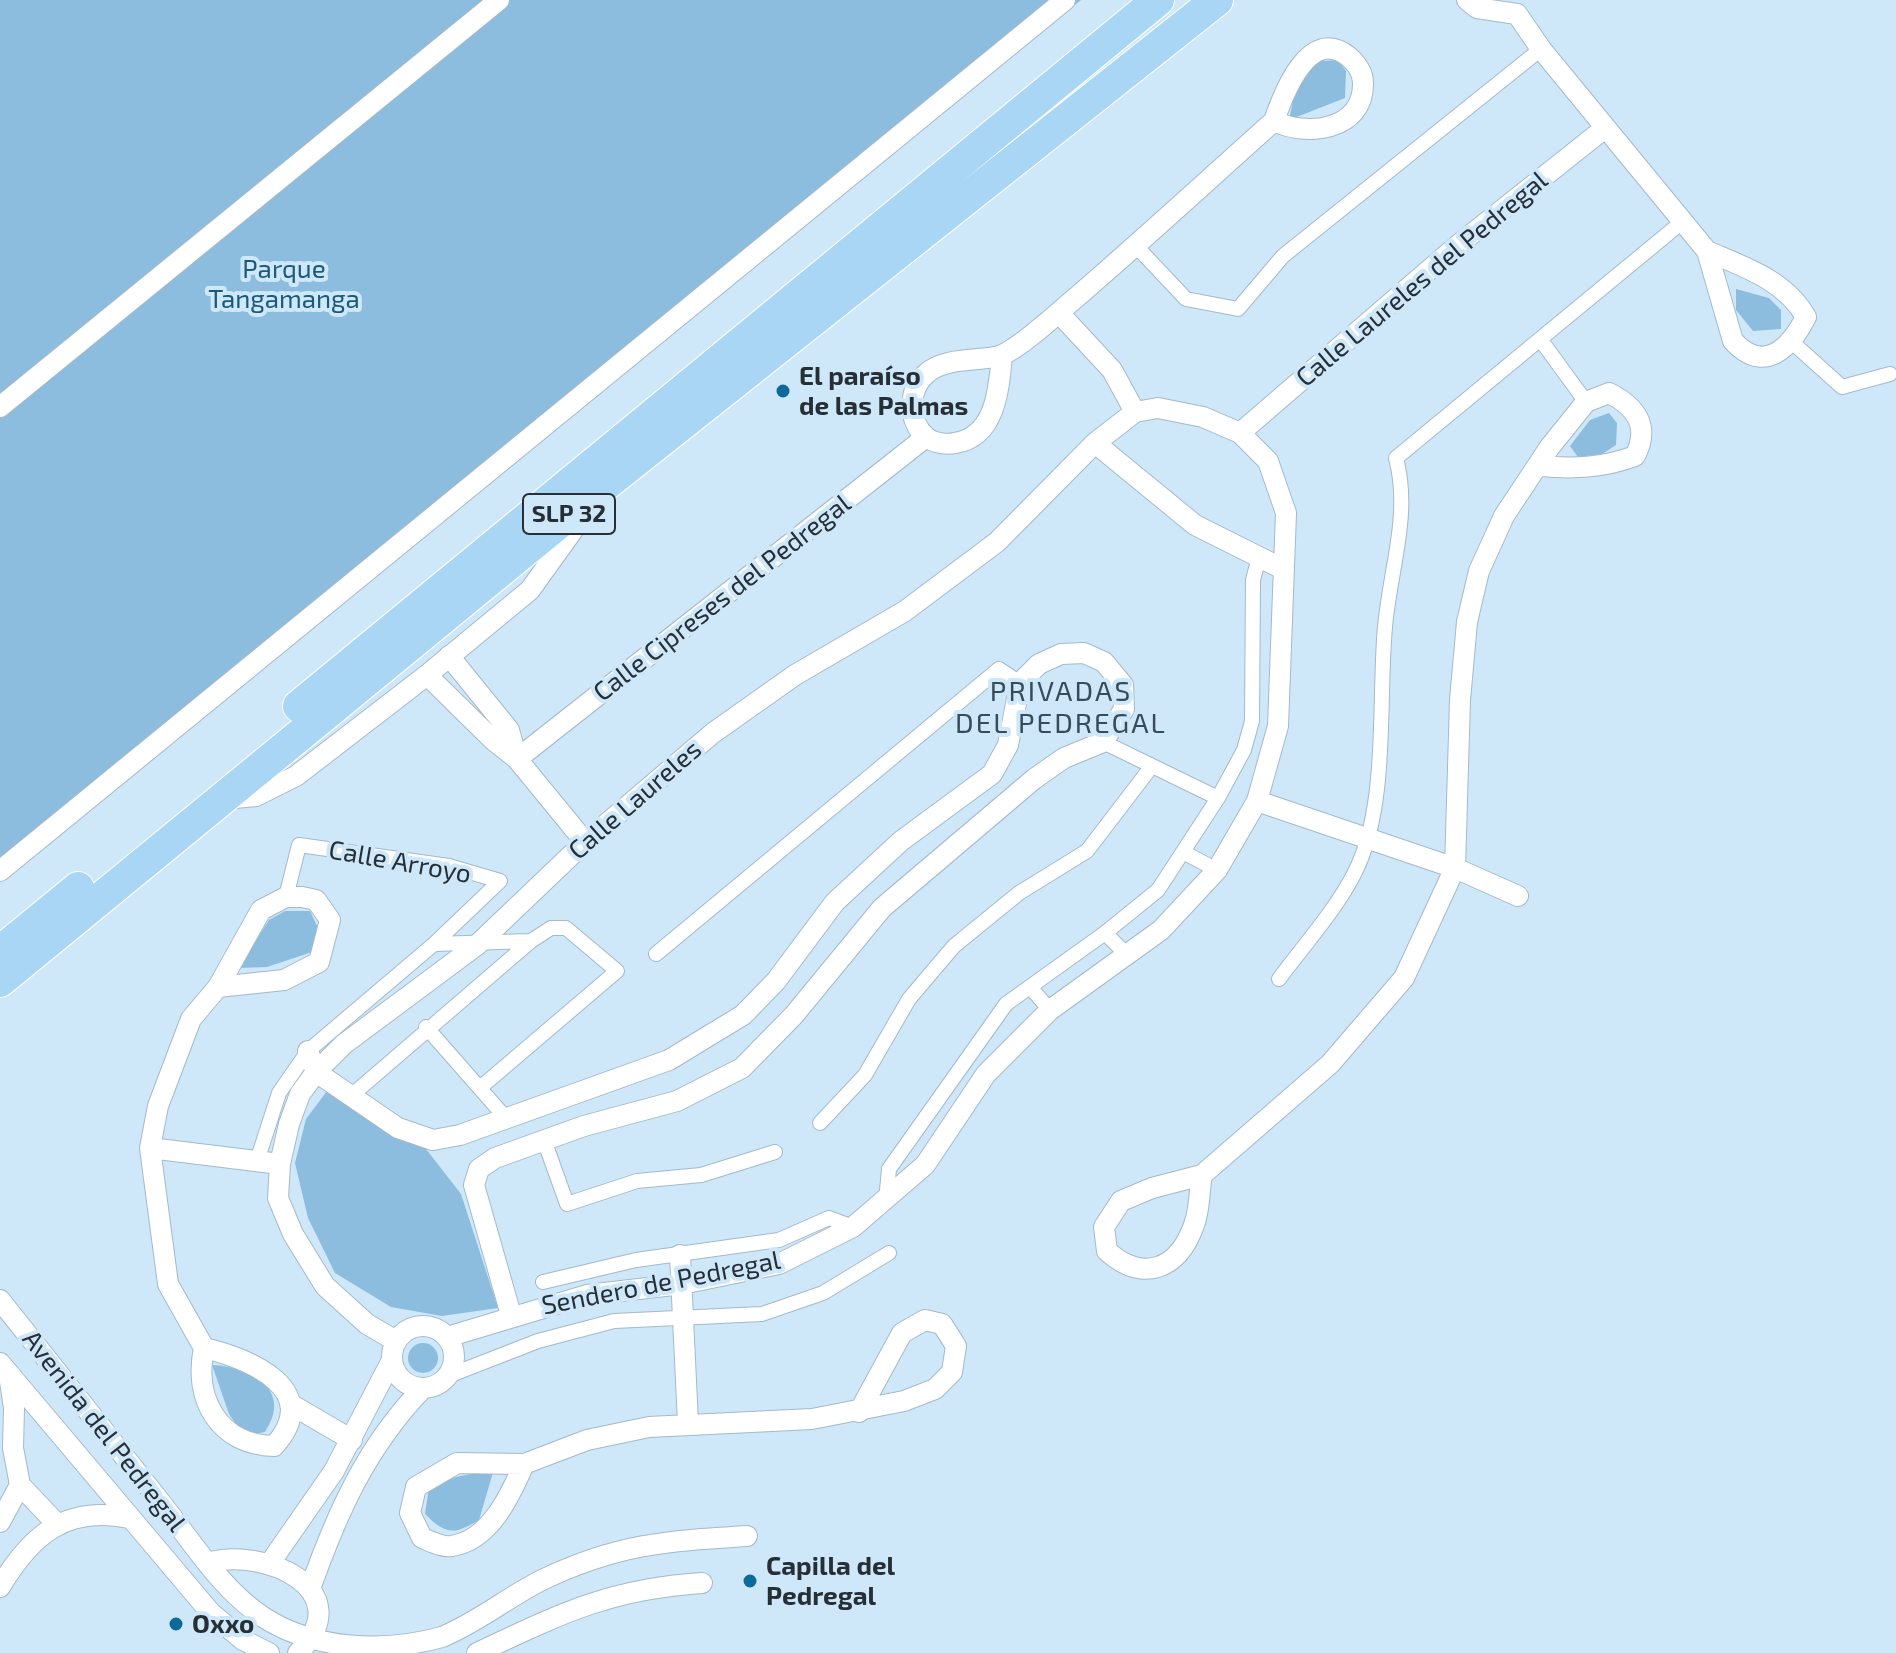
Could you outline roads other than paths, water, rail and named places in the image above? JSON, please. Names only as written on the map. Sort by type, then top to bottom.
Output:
[{"type":"highway","name":"SLP 32","points":[[0,952],[1158,0]]},
{"type":"highway","name":"SLP 32","points":[[0,981],[605,485],[1217,0]]},
{"type":"street","points":[[0,407],[499,0]]},
{"type":"street","points":[[0,871],[1065,0]]},
{"type":"street","points":[[1467,0],[1477,8],[1519,7],[1541,49],[1707,251],[1733,341],[1743,352],[1755,357],[1771,356],[1793,343],[1806,317],[1795,298],[1750,270],[1707,251]]},
{"type":"street","points":[[1136,246],[1186,299],[1238,309],[1283,256],[1541,49]]},
{"type":"street","points":[[1002,355],[998,399],[984,425],[966,441],[946,445],[926,437],[911,412],[915,386],[928,371],[973,357],[1002,355],[1059,313],[1274,121],[1289,80],[1309,55],[1328,50],[1345,54],[1357,65],[1364,80],[1362,97],[1347,118],[1329,129],[1304,130],[1274,121]]},
{"type":"street","name":"Calle Laureles del Pedregal","points":[[1240,433],[1458,245],[1605,128]]},
{"type":"street","points":[[1279,979],[1354,874],[1367,838],[1378,772],[1387,601],[1398,542],[1403,487],[1396,458],[1682,222]]},
{"type":"street","points":[[1059,313],[1112,370],[1135,412],[1158,408],[1203,417],[1240,433]]},
{"type":"street","points":[[1540,339],[1586,402]]},
{"type":"street","points":[[1793,343],[1842,387],[1890,374]]},
{"type":"street","points":[[1202,1175],[1195,1225],[1180,1250],[1164,1265],[1144,1272],[1121,1264],[1107,1251],[1104,1227],[1121,1201],[1152,1188],[1202,1175],[1330,1064],[1404,978],[1455,868],[1467,622],[1479,571],[1504,516],[1540,466],[1549,448],[1586,402],[1609,393],[1629,403],[1640,420],[1642,441],[1635,456],[1598,466],[1570,469],[1540,466]]},
{"type":"street","name":"Calle Laureles","points":[[394,1351],[325,1286],[293,1234],[278,1198],[280,1164],[300,1094],[316,1072],[344,1044],[477,945],[585,842],[713,733],[795,675],[905,611],[997,542],[1095,443],[1135,412]]},
{"type":"street","name":"Sendero de Pedregal","points":[[447,1337],[511,1315],[587,1295],[682,1284],[779,1264],[853,1227],[925,1165],[986,1074],[1050,1010],[1161,930],[1217,870],[1257,801],[1278,726],[1286,513],[1268,461],[1240,433]]},
{"type":"street","name":"Calle Cipreses del Pedregal","points":[[517,759],[926,437]]},
{"type":"street","points":[[1095,443],[1195,525],[1283,569]]},
{"type":"street","points":[[220,799],[256,796],[296,776],[427,675],[530,590],[605,485]]},
{"type":"street","points":[[886,1201],[889,1169],[1006,1004],[1105,933],[1158,890],[1218,798],[1244,750],[1252,721],[1253,580],[1259,557]]},
{"type":"street","points":[[308,1051],[316,1072],[398,1128],[433,1140],[460,1135],[669,1060],[743,1015],[776,981],[835,902],[901,841],[992,774],[1008,745],[1020,683],[1039,664],[1061,654],[1084,653],[1104,662],[1123,685],[1124,709],[1103,742],[1064,758],[1034,779],[882,908],[794,1015],[742,1068],[677,1101],[544,1140],[495,1158],[479,1169],[474,1185],[511,1315]]},
{"type":"street","points":[[449,656],[509,730],[517,759]]},
{"type":"street","points":[[656,954],[999,669],[1020,683]]},
{"type":"street","points":[[427,675],[493,740],[517,759],[585,842]]},
{"type":"street","points":[[1252,721],[1278,726]]},
{"type":"street","points":[[1103,742],[1218,798]]},
{"type":"street","points":[[820,1123],[865,1075],[909,999],[954,946],[1019,893],[1087,851],[1152,766]]},
{"type":"street","points":[[1257,801],[1455,868],[1518,896]]},
{"type":"street","name":"Calle Arroyo","points":[[286,897],[299,845],[449,866],[500,881],[434,944]]},
{"type":"street","points":[[1183,852],[1217,870]]},
{"type":"street","points":[[218,987],[284,980],[319,962],[330,920],[316,900],[286,897],[261,910],[218,987],[191,1019],[158,1106],[150,1148],[168,1284],[204,1348],[200,1371],[204,1394],[227,1434],[250,1446],[274,1446],[289,1429],[292,1405]]},
{"type":"street","points":[[352,1095],[426,1027],[531,941],[551,928],[566,928],[617,971],[481,1087]]},
{"type":"street","points":[[1105,933],[1127,955]]},
{"type":"street","points":[[257,1161],[279,1093],[308,1051],[434,944],[531,941]]},
{"type":"street","points":[[1030,987],[1050,1010]]},
{"type":"street","points":[[426,1027],[505,1117]]},
{"type":"street","points":[[968,1054],[986,1074]]},
{"type":"street","points":[[544,1140],[567,1204],[637,1181],[701,1175],[775,1152]]},
{"type":"street","points":[[908,1142],[925,1165]]},
{"type":"street","points":[[150,1148],[280,1164]]},
{"type":"street","points":[[543,1282],[584,1272],[779,1240],[829,1218],[853,1227]]},
{"type":"street","points":[[779,1240],[779,1264]]},
{"type":"street","points":[[394,1351],[397,1375],[408,1385],[423,1388],[437,1385],[448,1376],[538,1341],[614,1321],[762,1314],[823,1293],[889,1253]]},
{"type":"street","points":[[680,1255],[688,1423]]},
{"type":"street","points":[[584,1272],[587,1295]]},
{"type":"street","points":[[613,1292],[614,1321]]},
{"type":"street","name":"Avenida del Pedregal","points":[[0,1300],[208,1563],[249,1606],[304,1647],[413,1645],[440,1638],[474,1622],[539,1582],[593,1557],[651,1542],[747,1536]]},
{"type":"street","points":[[524,1464],[512,1492],[477,1536],[449,1547],[422,1538],[410,1513],[416,1487],[457,1463],[524,1464],[599,1437],[688,1423],[812,1419],[859,1412],[935,1389],[952,1372],[956,1346],[942,1324],[925,1320],[902,1333],[859,1412]]},
{"type":"street","points":[[270,1563],[334,1471],[406,1331],[420,1326],[435,1328],[447,1337],[453,1349],[454,1363],[448,1376]]},
{"type":"street","points":[[204,1348],[227,1353],[280,1381],[292,1405],[352,1440]]},
{"type":"street","points":[[4,1369],[14,1408],[13,1448],[20,1485],[56,1523]]},
{"type":"street","name":"Avenida del Pedregal","points":[[4,1369],[211,1613],[243,1640],[269,1653]]},
{"type":"street","points":[[310,1589],[352,1482],[384,1432],[423,1388]]},
{"type":"street","points":[[334,1471],[352,1482]]},
{"type":"street","points":[[0,1522],[20,1485]]},
{"type":"street","points":[[0,1587],[6,1561],[56,1523],[90,1514],[129,1518]]},
{"type":"street","points":[[208,1563],[230,1558],[270,1563],[310,1589],[319,1603],[321,1616],[304,1647]]},
{"type":"street","points":[[477,1653],[564,1612],[606,1597],[653,1587],[702,1583]]},
{"type":"place","name":"El paraíso de las Palmas","points":[[783,391]]},
{"type":"place","name":"Capilla del Pedregal","points":[[750,1581]]},
{"type":"place","name":"Oxxo","points":[[176,1624]]},
{"type":"district","name":"PRIVADAS DEL PEDREGAL","points":[[1061,708]]},
{"type":"park label","name":"Parque Tangamanga","points":[[284,284]]}]
